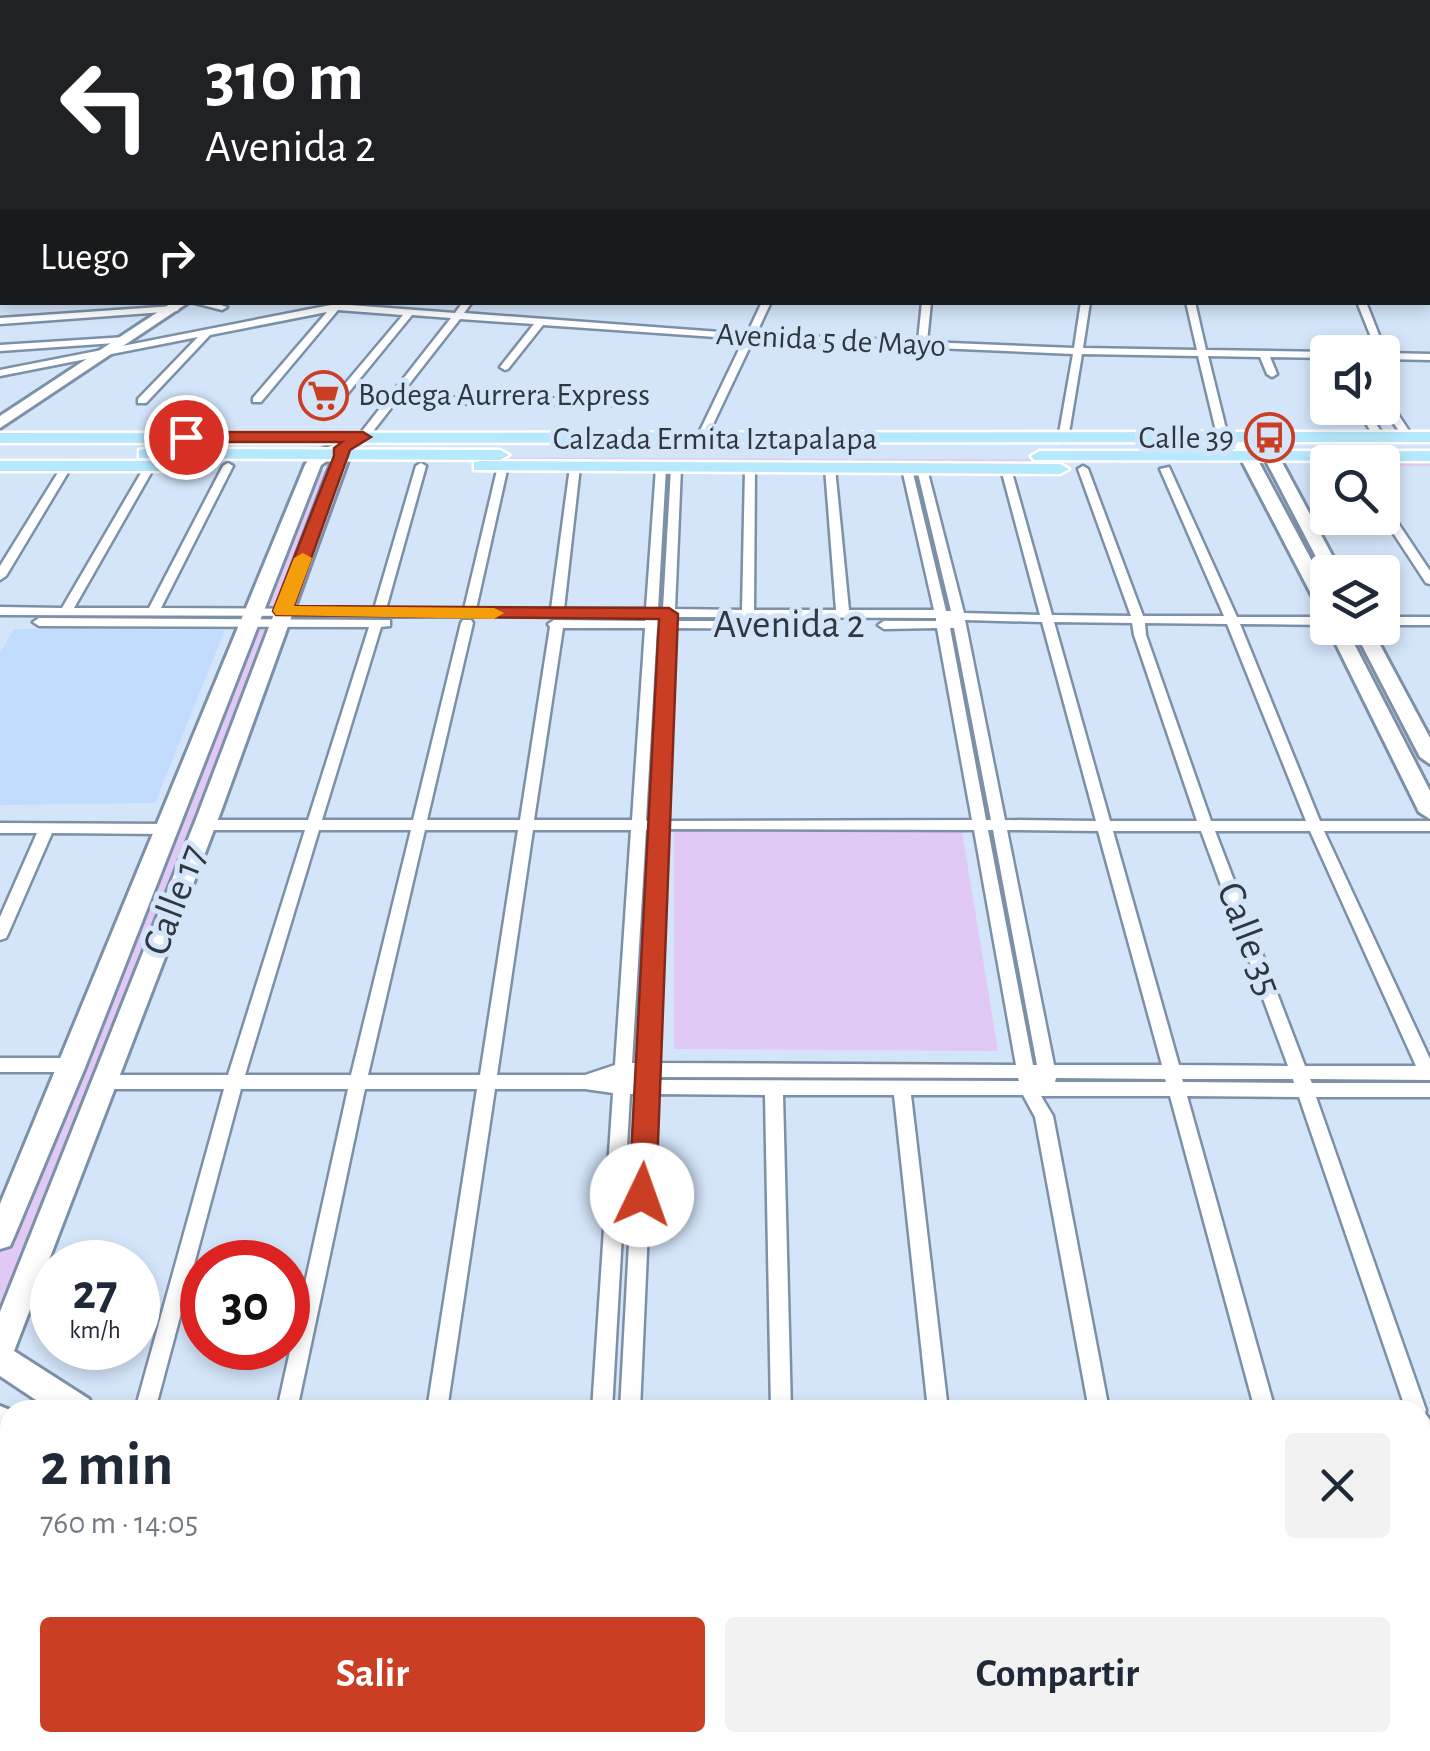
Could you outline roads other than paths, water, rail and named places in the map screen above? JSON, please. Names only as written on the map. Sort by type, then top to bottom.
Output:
[{"type":"main road","name":"Calzada Ermita Iztapalapa","points":[[0,466],[228,466],[336,454],[701,439],[1430,437]]},
{"type":"main road","name":"Calzada Ermita Iztapalapa","points":[[0,438],[336,454],[421,466],[1165,469],[1251,463]]},
{"type":"main road","name":"Calzada Ermita Iztapalapa","points":[[0,454],[1251,463],[1430,456]]},
{"type":"main road","name":"Calzada Ermita Iztapalapa","points":[[1274,463],[1310,468]]},
{"type":"main road","points":[[1400,470],[1430,470]]},
{"type":"street","points":[[211,305],[222,307]]},
{"type":"street","points":[[0,372],[346,305]]},
{"type":"street","points":[[336,454],[392,400],[466,305]]},
{"type":"street","points":[[701,439],[767,305]]},
{"type":"street","points":[[922,344],[927,305]]},
{"type":"street","points":[[1063,439],[1085,305]]},
{"type":"street","points":[[1191,305],[1221,430],[1274,463],[1323,555]]},
{"type":"street","points":[[1362,305],[1374,335]]},
{"type":"street","points":[[0,320],[178,306]]},
{"type":"street","points":[[0,423],[178,306]]},
{"type":"street","points":[[257,400],[336,307]]},
{"type":"street","name":"Avenida 5 de Mayo","points":[[336,307],[751,337],[1076,352],[1310,355]]},
{"type":"street","points":[[327,412],[410,312]]},
{"type":"street","points":[[505,367],[540,322]]},
{"type":"street","points":[[142,401],[205,334]]},
{"type":"street","points":[[0,348],[126,340]]},
{"type":"street","points":[[1264,354],[1272,374]]},
{"type":"street","points":[[1400,356],[1430,357]]},
{"type":"street","points":[[392,400],[607,402],[609,386]]},
{"type":"street","points":[[1371,425],[1378,437]]},
{"type":"street","points":[[1400,425],[1408,437]]},
{"type":"street","points":[[1238,438],[1310,575]]},
{"type":"street","name":"Calle 17","points":[[0,1237],[73,1065],[251,617],[336,454]]},
{"type":"street","name":"Calle 17","points":[[0,1350],[204,826],[336,454]]},
{"type":"street","points":[[0,576],[67,466]]},
{"type":"street","points":[[66,611],[150,466]]},
{"type":"street","points":[[153,612],[228,466]]},
{"type":"street","points":[[148,1400],[234,1082],[378,618],[421,466]]},
{"type":"street","points":[[289,1400],[358,1082],[503,466]]},
{"type":"street","points":[[438,1400],[557,619],[574,467]]},
{"type":"street","points":[[603,1400],[650,619],[669,468]]},
{"type":"street","points":[[631,1400],[664,825],[669,468]]},
{"type":"street","points":[[748,614],[750,468]]},
{"type":"street","points":[[830,468],[844,615]]},
{"type":"street","points":[[914,469],[1029,1091],[1044,1116],[1097,1400]]},
{"type":"street","points":[[914,469],[959,620],[1047,1070],[1050,1091],[1044,1116]]},
{"type":"street","points":[[1006,469],[1262,1400]]},
{"type":"street","name":"Calle 35","points":[[1083,469],[1413,1400]]},
{"type":"street","points":[[1165,469],[1232,620],[1315,826],[1429,1079]]},
{"type":"street","points":[[1400,534],[1430,580]]},
{"type":"street","name":"Avenida 2","points":[[0,611],[251,617]]},
{"type":"street","name":"Avenida 2","points":[[669,619],[748,614],[942,620]]},
{"type":"street","name":"Avenida 2","points":[[0,622],[251,617],[1310,621]]},
{"type":"street","points":[[1400,621],[1430,621]]},
{"type":"street","points":[[1346,645],[1430,812]]},
{"type":"street","points":[[1371,645],[1430,757]]},
{"type":"street","points":[[204,826],[1430,826]]},
{"type":"street","points":[[0,828],[166,829]]},
{"type":"street","points":[[0,934],[47,828]]},
{"type":"street","points":[[0,1065],[73,1065]]},
{"type":"street","points":[[104,1082],[585,1082],[1026,1070],[1299,1071],[1429,1079]]},
{"type":"street","points":[[648,1079],[774,1090],[1029,1091],[1305,1090],[1429,1079]]},
{"type":"street","points":[[774,1090],[780,1400]]},
{"type":"street","points":[[902,1090],[937,1400]]},
{"type":"street","points":[[0,1358],[63,1400]]},
{"type":"place","name":"Bodega Aurrera Express","points":[[323,395]]},
{"type":"place","name":"Calle 39","points":[[1269,438]]}]
